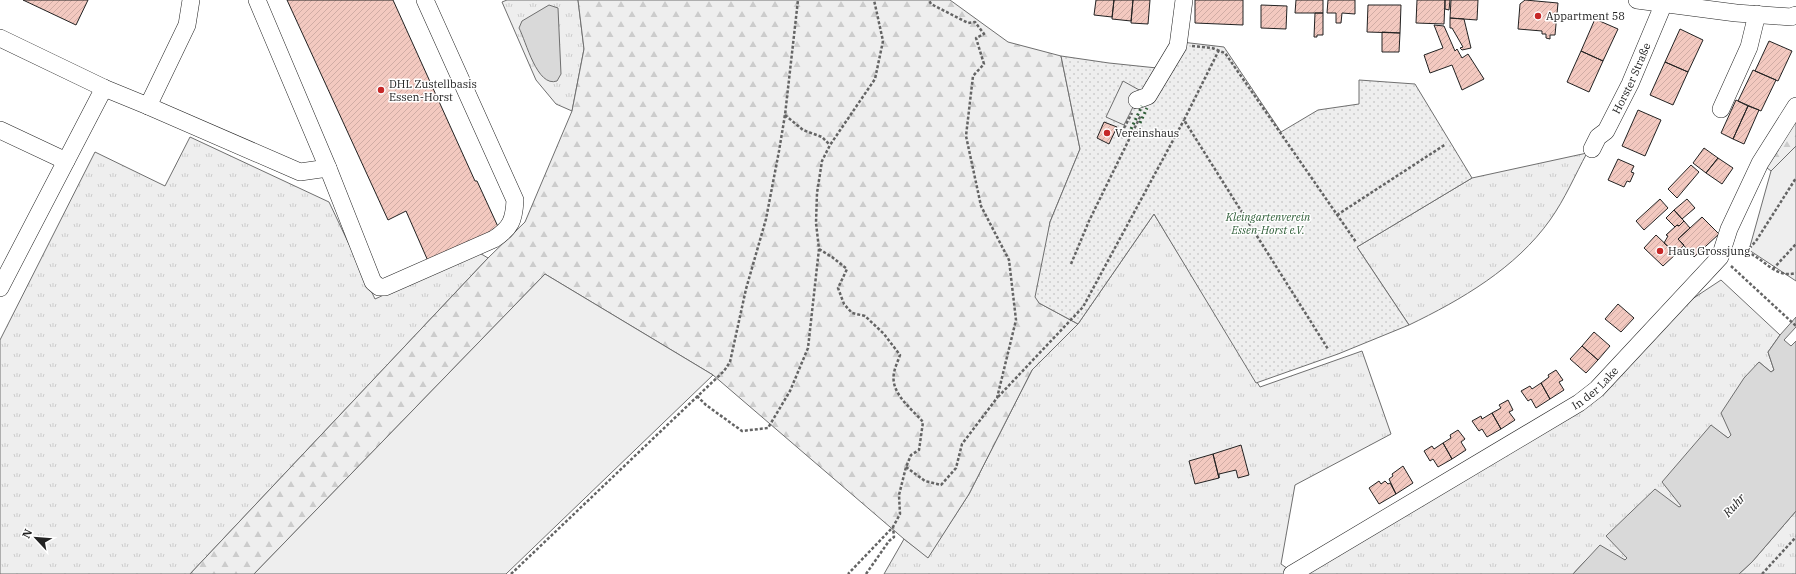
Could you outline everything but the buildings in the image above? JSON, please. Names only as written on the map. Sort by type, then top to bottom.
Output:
[{"type":"street","points":[[148,106],[186,25],[191,0]]},
{"type":"street","points":[[256,0],[328,168],[373,282],[379,287],[394,285],[494,239],[506,231],[515,214],[515,200],[425,0]]},
{"type":"street","points":[[1142,98],[1178,46],[1184,0]]},
{"type":"street","points":[[1637,0],[1794,19]]},
{"type":"street","name":"Horster Straße","points":[[1592,149],[1598,137],[1606,131],[1630,84],[1664,3]]},
{"type":"street","points":[[1721,108],[1750,47],[1757,14]]},
{"type":"street","points":[[0,38],[104,88],[300,172],[328,168]]},
{"type":"street","points":[[0,288],[104,88]]},
{"type":"street","name":"In der Lake","points":[[1295,573],[1580,403],[1597,389],[1720,257],[1729,229],[1760,162],[1796,106]]},
{"type":"street","points":[[0,130],[66,161]]},
{"type":"path","points":[[511,574],[724,371],[730,362],[737,329],[766,219],[785,115],[798,0]]},
{"type":"path","points":[[697,396],[706,405],[742,430],[768,428],[790,391],[808,348],[818,248],[816,193],[822,161],[830,145],[875,79],[883,41],[874,0]]},
{"type":"path","points":[[929,0],[931,4],[968,24],[975,22],[984,34],[976,38],[984,64],[973,76],[966,136],[981,206],[1009,260],[1016,320],[997,398]]},
{"type":"path","points":[[1178,46],[1220,50],[1226,53],[1356,242]]},
{"type":"path","points":[[906,467],[925,481],[941,485],[956,468],[962,444],[997,398],[1083,307],[1220,50]]},
{"type":"path","points":[[1071,264],[1089,221],[1145,106],[1142,98]]},
{"type":"path","points":[[785,115],[803,130],[822,137],[830,145]]},
{"type":"path","points":[[1184,120],[1328,349]]},
{"type":"path","points":[[1337,216],[1446,144]]},
{"type":"path","points":[[1796,178],[1760,236],[1746,252],[1773,269],[1790,274],[1796,273]]},
{"type":"path","points":[[1773,269],[1796,244]]},
{"type":"path","points":[[818,248],[847,269],[838,288],[844,304],[852,313],[865,316],[884,334],[900,355],[894,373],[894,384],[898,393],[923,422],[919,450],[911,455],[906,467],[899,495],[900,514],[893,527],[848,574]]},
{"type":"path","points":[[1720,257],[1796,326]]},
{"type":"path","points":[[866,574],[889,540],[894,537],[893,527]]},
{"type":"path","points":[[1762,574],[1796,537]]},
{"type":"green space","points":[[507,0],[578,0],[584,49],[572,111],[556,104],[536,80],[502,2]]},
{"type":"green space","points":[[578,0],[950,0],[1008,42],[1061,56],[1080,149],[1050,222],[1039,303],[1078,324],[1032,370],[969,494],[928,558],[713,375],[545,274],[254,574],[190,574],[488,258],[525,222],[572,111],[584,49]]},
{"type":"green space","name":"Kleingartenverein Essen-Horst e.V.","points":[[1173,41],[1224,47],[1281,132],[1318,110],[1359,104],[1359,80],[1415,84],[1472,178],[1357,247],[1409,325],[1338,354],[1256,383],[1154,214],[1078,324],[1039,303],[1035,297],[1050,222],[1080,149],[1061,56],[1157,68]]},
{"type":"green space","points":[[1796,111],[1796,146],[1771,171],[1762,164]]},
{"type":"green space","points":[[190,137],[329,202],[375,299],[478,252],[488,258],[190,574],[0,574],[0,340],[95,152],[165,186]]},
{"type":"green space","points":[[1796,146],[1796,281],[1749,250],[1771,171]]},
{"type":"green space","points":[[1587,153],[1550,220],[1521,253],[1504,268],[1468,293],[1409,325],[1357,247],[1472,178]]},
{"type":"green space","points":[[1154,214],[1260,387],[1362,351],[1391,434],[1295,485],[1281,564],[1291,571],[1581,407],[1677,309],[1721,280],[1780,335],[1768,352],[1774,370],[1771,372],[1759,362],[1731,435],[1728,438],[1711,426],[1682,505],[1625,560],[1585,561],[1573,574],[884,574],[904,539],[928,557],[969,494],[1032,370],[1078,324]]},
{"type":"green space","points":[[545,274],[713,375],[506,574],[254,574]]},
{"type":"green space","points":[[1796,511],[1796,574],[1739,574],[1752,562]]},
{"type":"shaded area","points":[[1123,81],[1141,91],[1124,125],[1106,117]]},
{"type":"water","points":[[549,5],[558,8],[561,74],[557,81],[550,81],[544,78],[538,71],[519,28],[522,21]]},
{"type":"water","name":"Ruhr","points":[[1796,317],[1796,327],[1784,340],[1791,346],[1796,341],[1796,511],[1752,562],[1739,574],[1573,574],[1600,545],[1625,560],[1627,558],[1606,536],[1655,489],[1679,507],[1681,506],[1662,482],[1711,425],[1728,438],[1731,435],[1721,413],[1744,378],[1759,362],[1771,372],[1774,370],[1768,352],[1780,335]]},
{"type":"hedge","points":[[1131,129],[1142,106]]},
{"type":"hedge","points":[[1140,123],[1147,108]]},
{"type":"place","name":"Appartment 58","points":[[1538,16]]},
{"type":"place","name":"DHL Zustellbasis Essen-Horst","points":[[381,90]]},
{"type":"place","name":"Vereinshaus","points":[[1107,133]]},
{"type":"place","name":"Haus Grossjung","points":[[1660,251]]}]
